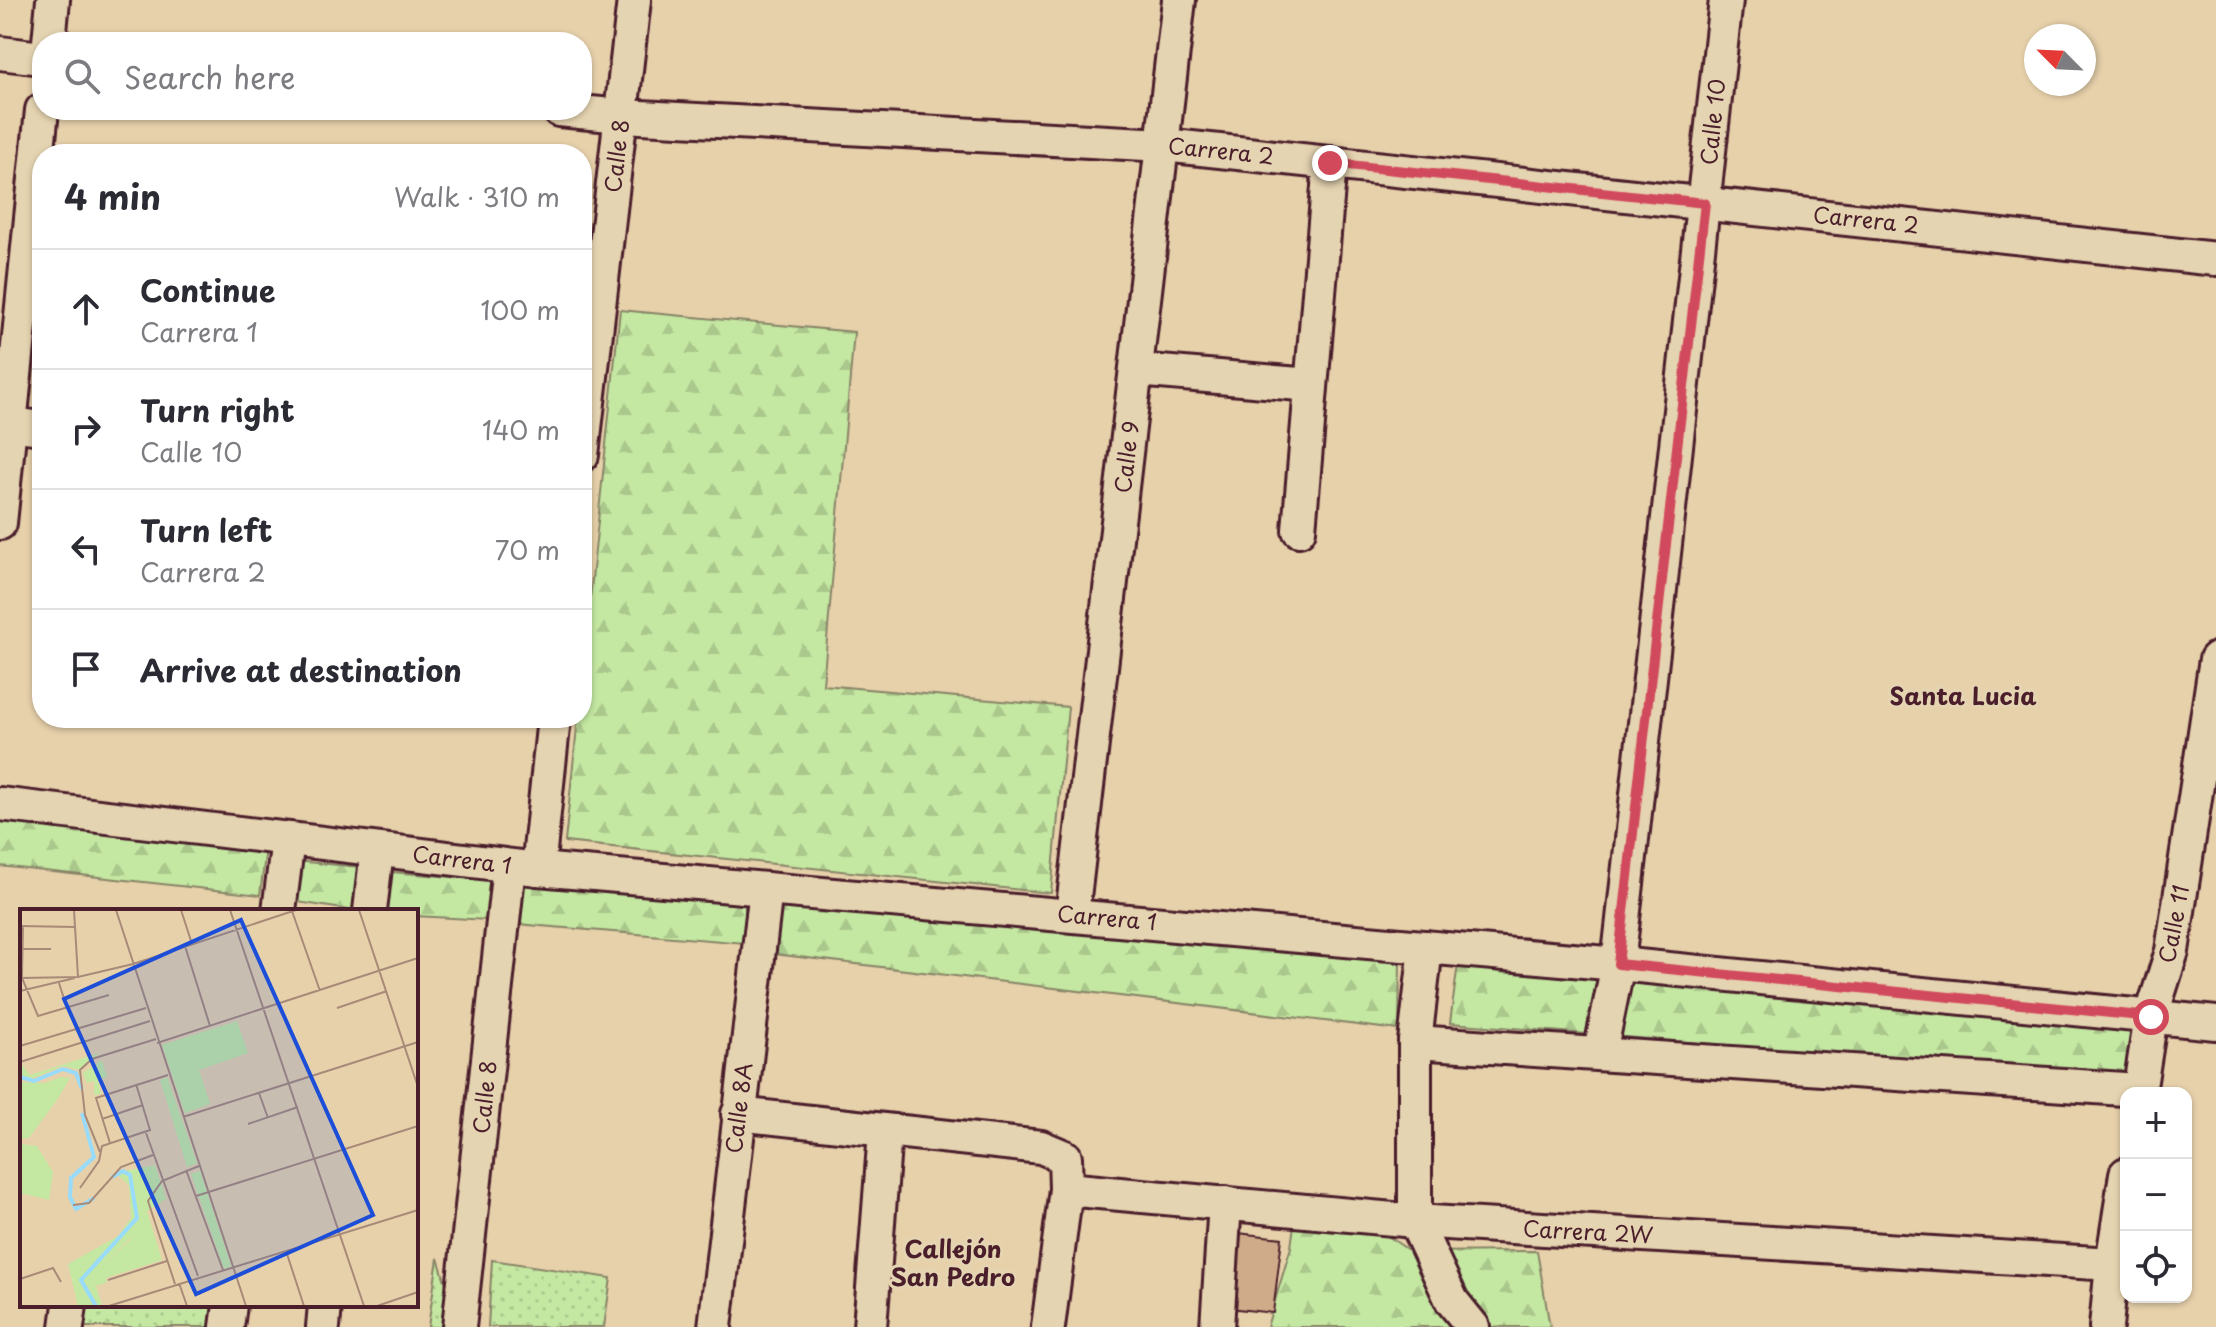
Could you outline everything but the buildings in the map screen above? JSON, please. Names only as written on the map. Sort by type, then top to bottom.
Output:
[{"type":"street","points":[[50,32],[53,0]]},
{"type":"street","name":"Calle 8","points":[[592,370],[634,0]]},
{"type":"street","name":"Calle 9","points":[[1072,915],[1179,0]]},
{"type":"street","name":"Calle 10","points":[[1600,1053],[1618,964],[1726,0]]},
{"type":"street","points":[[0,53],[32,57]]},
{"type":"street","name":"Carrera 2","points":[[592,113],[1164,145],[2216,259]]},
{"type":"street","points":[[38,144],[41,120]]},
{"type":"street","points":[[1299,530],[1330,163]]},
{"type":"street","points":[[0,523],[10,424],[8,374],[32,188]]},
{"type":"street","points":[[1137,370],[1311,385]]},
{"type":"street","points":[[10,424],[32,427]]},
{"type":"street","name":"Calle 11","points":[[2140,1087],[2151,1017],[2172,951],[2216,659]]},
{"type":"street","name":"Calle 8","points":[[459,1327],[523,868],[552,728]]},
{"type":"street","name":"Carrera 1","points":[[0,804],[523,868],[1072,915],[1424,963],[1618,964],[2216,1023]]},
{"type":"street","points":[[279,909],[288,839]]},
{"type":"street","points":[[370,909],[377,850]]},
{"type":"street","name":"Calle 8A","points":[[715,1327],[766,889]]},
{"type":"street","points":[[1424,963],[1416,1035],[1415,1221],[1452,1301],[1473,1327]]},
{"type":"street","points":[[1416,1035],[1600,1053],[2120,1090]]},
{"type":"street","points":[[738,1114],[1041,1147],[1065,1157],[1066,1189],[1048,1327]]},
{"type":"street","points":[[870,1327],[885,1132]]},
{"type":"street","name":"Carrera 2W","points":[[1066,1189],[1415,1221],[2112,1264]]},
{"type":"street","points":[[1217,1327],[1225,1203]]},
{"type":"street","points":[[2106,1327],[2120,1213]]},
{"type":"street","points":[[67,1327],[70,1307]]},
{"type":"street","points":[[227,1327],[230,1307]]},
{"type":"street","points":[[323,1327],[325,1307]]},
{"type":"green space","points":[[620,310],[854,332],[823,685],[1068,707],[1051,893],[565,842],[577,728],[592,728],[592,579]]},
{"type":"green space","points":[[0,819],[266,848],[260,895],[0,866]]},
{"type":"green space","points":[[294,861],[361,867],[356,909],[291,901]]},
{"type":"green space","points":[[391,872],[491,880],[488,920],[418,916],[418,909],[386,909]]},
{"type":"green space","points":[[522,882],[745,901],[745,943],[517,924]]},
{"type":"green space","points":[[780,900],[1400,958],[1399,1030],[775,954]]},
{"type":"green space","points":[[1459,956],[2138,1025],[2138,1078],[1450,1023]]},
{"type":"green space","points":[[1363,1219],[1411,1252],[1537,1251],[1550,1327],[1267,1327],[1291,1247],[1294,1225]]},
{"type":"green space","points":[[438,1258],[459,1327],[428,1327]]},
{"type":"green space","points":[[492,1260],[611,1278],[604,1327],[488,1327]]},
{"type":"green space","points":[[84,1307],[213,1307],[211,1327],[80,1327]]},
{"type":"district","name":"Santa Lucia","points":[[1963,697]]},
{"type":"district","name":"Callejón San Pedro","points":[[953,1264]]},
{"type":"route","points":[[1330,163],[1705,203],[1618,964],[2151,1017]]}]
